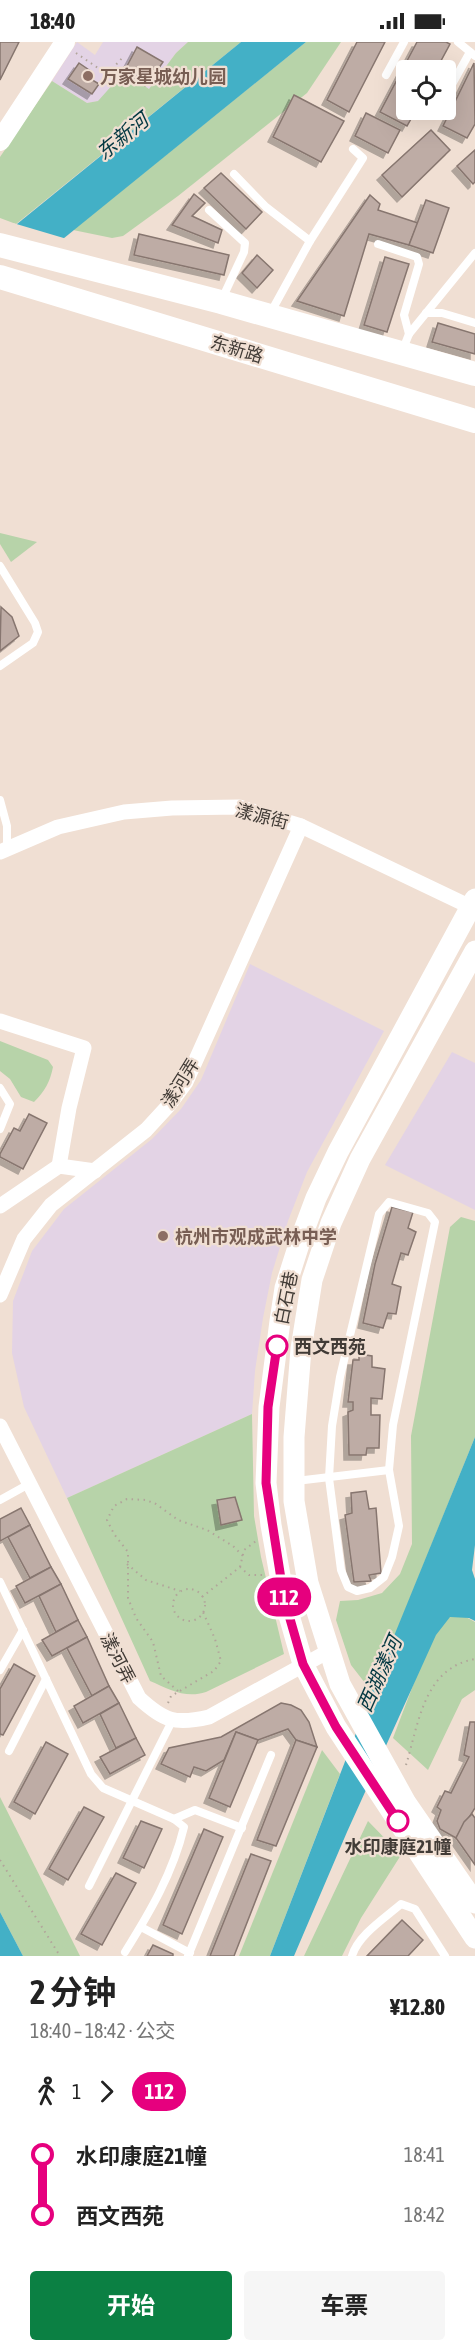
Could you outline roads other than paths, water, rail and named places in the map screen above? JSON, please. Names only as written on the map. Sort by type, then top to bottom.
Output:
[{"type":"main road","points":[[0,245],[269,316],[405,344],[475,374]]},
{"type":"main road","name":"东新路","points":[[7,279],[475,421]]},
{"type":"main road","name":"白石巷","points":[[474,905],[338,1152],[316,1198],[285,1288],[268,1407],[266,1483],[284,1598],[303,1664],[336,1727],[475,1938]]},
{"type":"main road","name":"白石巷","points":[[475,951],[360,1159],[331,1222],[312,1280],[301,1349],[294,1437],[294,1501],[308,1583],[340,1684],[394,1766],[405,1803],[475,1903]]},
{"type":"street","points":[[0,141],[64,44]]},
{"type":"street","name":"漾源街","points":[[3,850],[58,827],[124,812],[172,808],[239,807],[301,826],[474,905]]},
{"type":"street","name":"漾河弄","points":[[0,1295],[24,1239],[51,1205],[146,1130],[186,1082],[301,826]]},
{"type":"street","points":[[0,1021],[84,1048],[69,1108],[59,1166]]},
{"type":"street","points":[[0,1206],[59,1166],[95,1171]]},
{"type":"street","name":"漾河弄","points":[[0,1426],[139,1698],[166,1718]]},
{"type":"street","points":[[166,1718],[188,1722],[209,1717],[329,1651]]},
{"type":"lane","points":[[386,75],[404,42]]},
{"type":"lane","points":[[456,79],[472,54],[458,42]]},
{"type":"lane","points":[[269,316],[310,241],[363,158],[353,149]]},
{"type":"lane","points":[[234,174],[266,207],[310,241]]},
{"type":"lane","points":[[209,210],[245,243],[244,252],[221,302]]},
{"type":"lane","points":[[378,244],[417,257],[419,264],[404,315],[405,344]]},
{"type":"lane","points":[[405,344],[426,313],[475,253]]},
{"type":"lane","points":[[426,313],[442,313],[475,323]]},
{"type":"lane","points":[[0,566],[35,623],[38,632],[33,643],[0,666]]},
{"type":"lane","points":[[0,800],[7,826],[3,850]]},
{"type":"lane","points":[[0,1088],[10,1104],[0,1129]]},
{"type":"lane","points":[[388,1202],[428,1213],[435,1221],[393,1425],[388,1470],[399,1526],[392,1557],[384,1578],[370,1588],[357,1591],[348,1587],[341,1570],[329,1478],[332,1426],[340,1377],[379,1214],[388,1202]]},
{"type":"lane","points":[[294,1481],[388,1470]]},
{"type":"lane","points":[[0,1500],[29,1484]]},
{"type":"lane","points":[[0,1582],[91,1774],[103,1788],[174,1819],[184,1827],[180,1844],[156,1902],[125,1952]]},
{"type":"lane","points":[[0,1670],[23,1630]]},
{"type":"lane","points":[[9,1751],[46,1680]]},
{"type":"lane","points":[[89,1886],[132,1802],[166,1718]]},
{"type":"lane","points":[[141,1927],[189,1954],[271,1755]]},
{"type":"lane","points":[[174,1819],[195,1810],[242,1828]]},
{"type":"lane","points":[[352,1956],[355,1948],[373,1928],[401,1905],[415,1909],[445,1956]]},
{"type":"water","points":[[241,42],[306,42],[0,290],[17,224]]},
{"type":"water","name":"西湖漾河","points":[[475,1437],[475,1545],[472,1570],[475,1579],[475,1621],[469,1618],[450,1617],[436,1635],[294,1956],[270,1956],[383,1663]]},
{"type":"water","points":[[0,1912],[23,1956],[0,1956]]},
{"type":"place","name":"万家星城幼儿园","points":[[88,76]]},
{"type":"place","name":"杭州市观成武林中学","points":[[163,1236]]},
{"type":"place","name":"西文西苑","points":[[277,1346]]},
{"type":"place","name":"水印康庭21幢","points":[[398,1821]]},
{"type":"water label","name":"东新河","points":[[122,136]]}]
